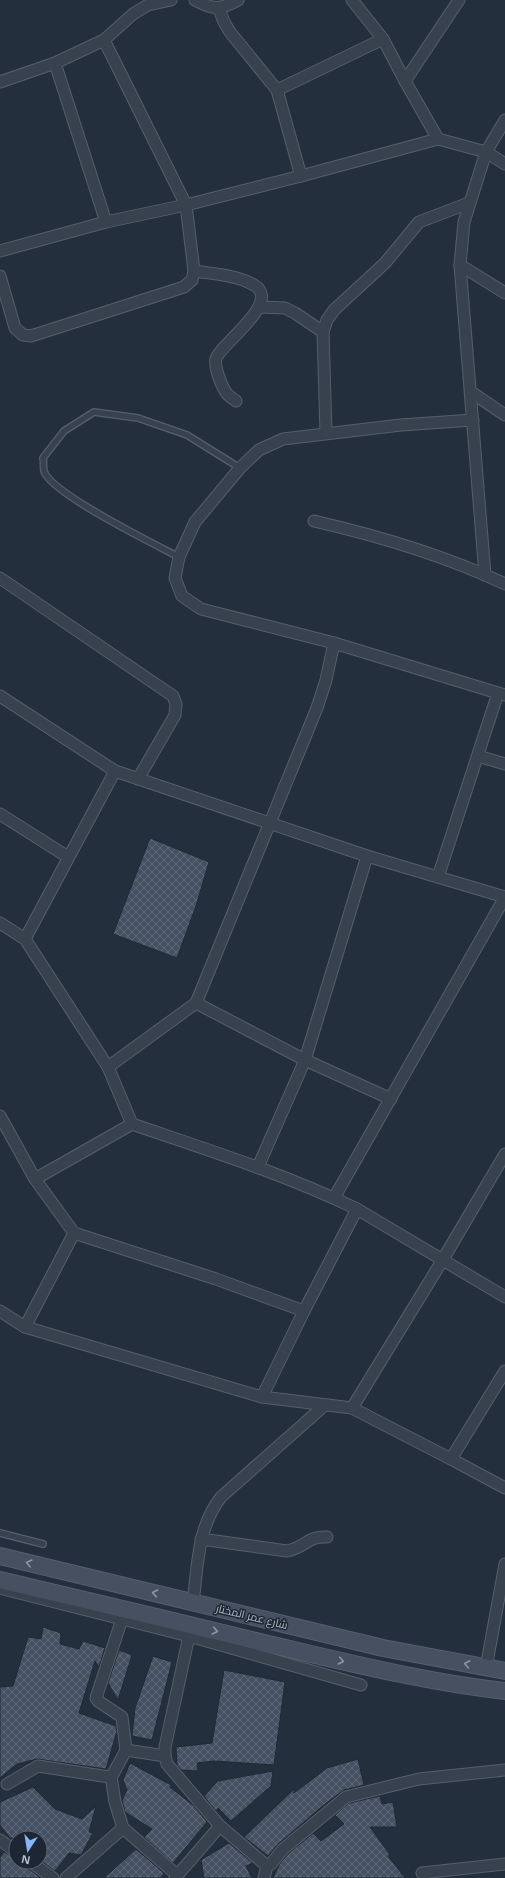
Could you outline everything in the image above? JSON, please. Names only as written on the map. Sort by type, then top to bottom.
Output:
[{"type":"street","points":[[0,82],[55,63],[104,40],[133,14],[148,5],[171,0]]},
{"type":"street","points":[[195,0],[219,9],[238,0]]},
{"type":"street","points":[[352,0],[383,39],[438,139]]},
{"type":"street","points":[[405,80],[459,0]]},
{"type":"street","points":[[219,9],[230,32],[277,90],[301,176]]},
{"type":"street","points":[[277,90],[383,39]]},
{"type":"street","points":[[0,276],[14,328],[23,334],[31,336],[184,287],[192,280],[194,271],[186,205],[104,40]]},
{"type":"street","points":[[55,63],[106,222]]},
{"type":"street","points":[[485,575],[460,265],[464,222],[469,203],[486,152],[505,120]]},
{"type":"street","points":[[0,251],[106,222],[186,205],[301,176],[438,139],[486,152],[505,164]]},
{"type":"street","points":[[326,433],[323,332],[327,320],[334,310],[385,263],[419,222],[469,203]]},
{"type":"street","points":[[460,265],[505,293]]},
{"type":"street","points":[[194,271],[241,279],[256,286],[261,295],[259,307],[245,326],[221,351],[216,359],[217,370],[225,392],[236,401]]},
{"type":"street","points":[[259,307],[285,308],[323,332]]},
{"type":"street","points":[[471,392],[505,415]]},
{"type":"street","points":[[438,877],[478,756],[502,694],[334,643],[201,610],[182,596],[175,578],[179,557],[195,522],[240,468],[259,450],[283,439],[326,433],[473,420]]},
{"type":"street","points":[[314,521],[364,533],[410,547],[505,584]]},
{"type":"street","points":[[0,578],[173,696],[176,704],[175,715],[138,779]]},
{"type":"street","points":[[108,1067],[196,1003],[317,708],[326,680],[334,643]]},
{"type":"street","points":[[0,696],[115,772],[270,822],[367,856],[505,897],[334,1198]]},
{"type":"street","points":[[478,756],[505,764]]},
{"type":"street","points":[[25,939],[115,772]]},
{"type":"street","points":[[0,814],[68,857]]},
{"type":"street","points":[[258,1167],[305,1060],[367,856]]},
{"type":"street","points":[[0,924],[25,939],[108,1067],[132,1124],[258,1167],[334,1198],[357,1209],[442,1261],[505,1296]]},
{"type":"street","points":[[196,1003],[305,1060],[391,1099]]},
{"type":"street","points":[[0,1116],[35,1179],[74,1233],[216,1279],[304,1311]]},
{"type":"street","points":[[35,1179],[132,1124]]},
{"type":"street","points":[[352,1408],[442,1261],[505,1154]]},
{"type":"street","points":[[262,1396],[357,1209]]},
{"type":"street","points":[[25,1327],[74,1233]]},
{"type":"street","points":[[0,1311],[25,1327],[262,1396],[352,1408],[505,1488]]},
{"type":"street","points":[[451,1459],[505,1371]]},
{"type":"street","points":[[193,1602],[201,1539],[211,1510],[221,1497],[325,1405]]},
{"type":"street","points":[[201,1539],[287,1551],[298,1549],[317,1536],[327,1537]]},
{"type":"street","name":"شارع عمر المختار","points":[[0,1556],[383,1648],[505,1671]]},
{"type":"street","points":[[486,1668],[505,1564]]},
{"type":"street","name":"شارع عمر المختار","points":[[0,1580],[124,1614],[396,1673],[470,1687],[505,1691]]},
{"type":"street","points":[[130,1587],[124,1614],[96,1698],[98,1701],[122,1717],[126,1750],[111,1776],[115,1802],[123,1828],[176,1877],[220,1826]]},
{"type":"street","points":[[0,1588],[124,1614],[189,1636],[362,1685]]},
{"type":"street","points":[[189,1636],[165,1747],[167,1764],[220,1826],[266,1866]]},
{"type":"street","points":[[126,1750],[165,1756]]},
{"type":"street","points":[[6,1784],[38,1766],[111,1776]]},
{"type":"street","points":[[264,1878],[266,1866],[270,1864],[282,1850],[346,1797],[419,1779],[505,1770]]},
{"type":"street","points":[[66,1878],[123,1828]]},
{"type":"street","points":[[422,1873],[505,1864]]},
{"type":"street","points":[[42,1870],[53,1878]]},
{"type":"lane","points":[[179,557],[102,517],[56,484],[44,472],[44,458],[64,431],[94,412],[138,418],[187,435],[240,468]]},
{"type":"lane","points":[[0,1533],[43,1544]]},
{"type":"building","points":[[150,838],[209,862],[196,906],[177,958],[113,934]]},
{"type":"building","points":[[43,1627],[61,1633],[60,1644],[79,1649],[83,1641],[105,1648],[99,1667],[95,1661],[79,1713],[116,1726],[117,1731],[106,1769],[37,1759],[17,1764],[0,1778],[0,1687],[13,1686],[28,1637],[41,1639]]},
{"type":"building","points":[[119,1650],[132,1655],[118,1700],[108,1683]]},
{"type":"building","points":[[153,1656],[172,1662],[152,1740],[132,1736],[135,1708]]},
{"type":"building","points":[[224,1670],[285,1682],[274,1765],[214,1761],[197,1763],[198,1771],[181,1770],[177,1765],[176,1747],[212,1743]]},
{"type":"building","points":[[358,1759],[364,1785],[344,1790],[325,1804],[277,1845],[268,1856],[244,1837],[294,1789],[294,1793],[327,1768]]},
{"type":"building","points":[[130,1763],[171,1785],[170,1787],[194,1806],[207,1822],[173,1863],[144,1837],[152,1829],[125,1812],[122,1800],[127,1790],[123,1780]]},
{"type":"building","points":[[273,1771],[271,1786],[231,1821],[218,1808],[216,1811],[204,1796],[218,1781]]},
{"type":"building","points":[[33,1787],[55,1809],[82,1819],[96,1806],[89,1832],[93,1833],[81,1855],[69,1853],[55,1871],[48,1866],[48,1830],[8,1830],[8,1835],[0,1825],[0,1802]]},
{"type":"building","points":[[380,1796],[382,1804],[393,1802],[397,1827],[370,1827],[390,1855],[388,1856],[405,1878],[273,1878],[279,1865],[287,1855],[313,1833],[321,1841],[344,1824],[335,1815],[349,1803]]},
{"type":"building","points":[[229,1843],[253,1863],[246,1866],[252,1878],[204,1878],[201,1860]]},
{"type":"building","points":[[136,1849],[164,1873],[161,1878],[104,1878]]},
{"type":"building","points":[[4,1852],[8,1854],[8,1870],[30,1870],[41,1878],[0,1878],[0,1857]]}]
